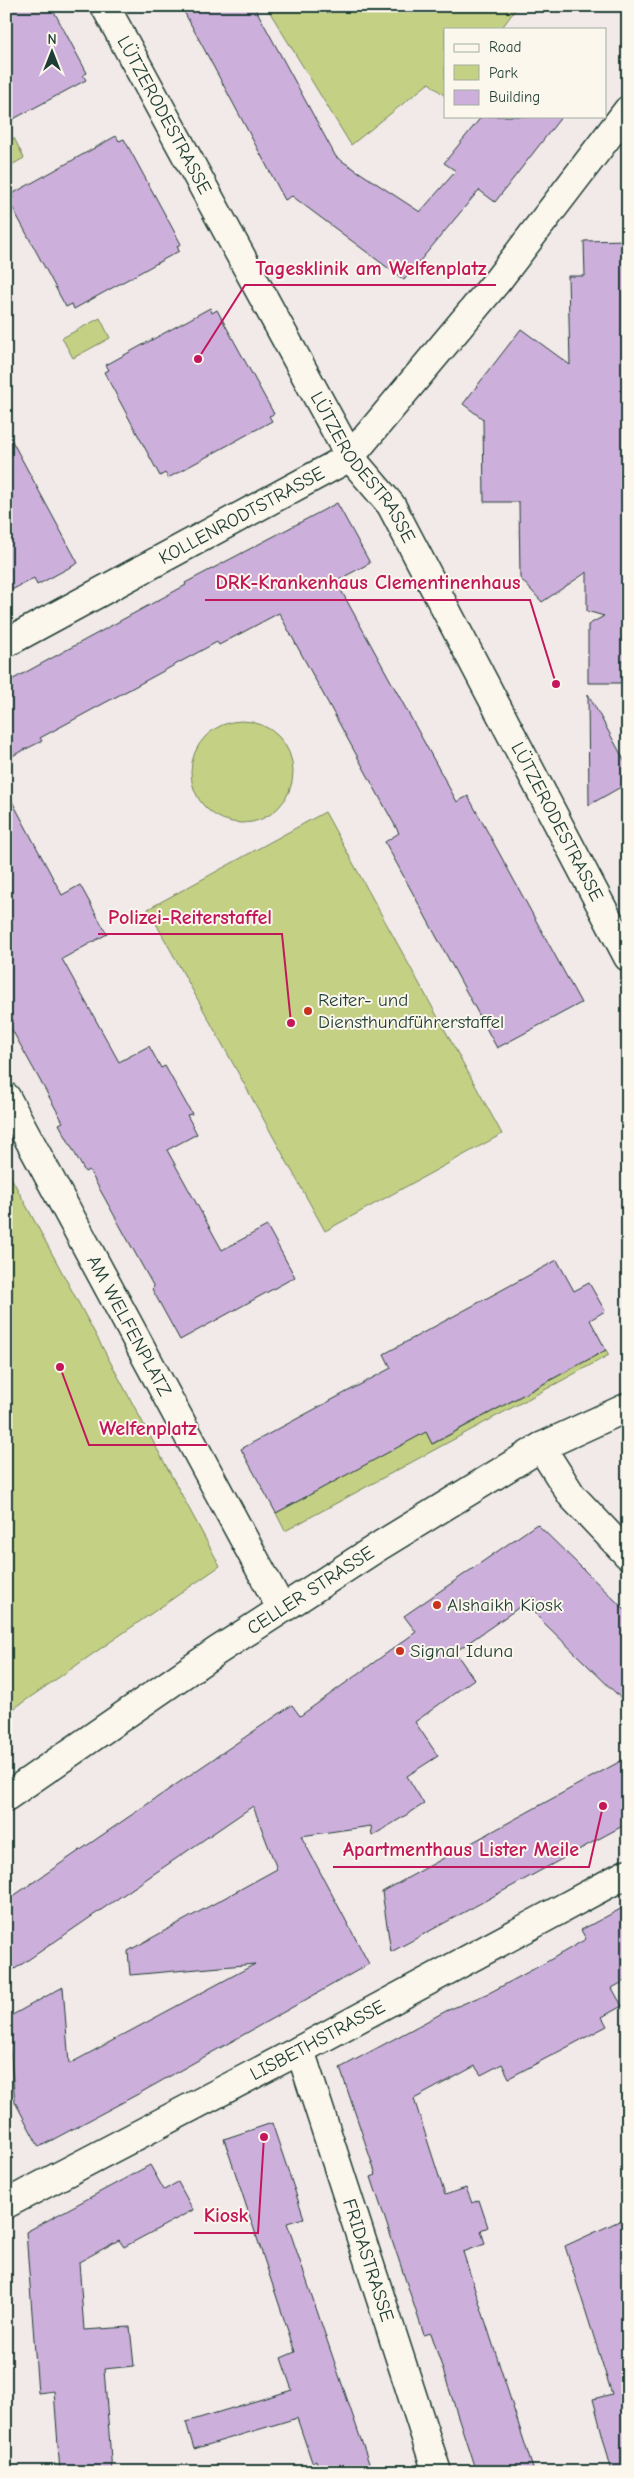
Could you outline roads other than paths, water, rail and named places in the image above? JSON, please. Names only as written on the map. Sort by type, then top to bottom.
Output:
[{"type":"street","name":"LÜTZERODESTRASSE","points":[[104,6],[350,457],[391,505],[628,957]]},
{"type":"street","name":"KOLLENRODTSTRASSE","points":[[6,643],[350,457],[498,280],[628,110]]},
{"type":"street","name":"AM WELFENPLATZ","points":[[6,1097],[281,1608]]},
{"type":"street","name":"CELLER STRASSE","points":[[6,1797],[217,1650],[281,1608],[541,1447],[628,1407]]},
{"type":"street","points":[[541,1447],[568,1491],[628,1555]]},
{"type":"street","name":"LISBETHSTRASSE","points":[[6,2204],[300,2050],[628,1872]]},
{"type":"street","name":"FRIDASTRASSE","points":[[300,2050],[437,2472]]},
{"type":"place","name":"Tagesklinik am Welfenplatz","points":[[198,359]]},
{"type":"place","name":"DRK-Krankenhaus Clementinenhaus","points":[[556,684]]},
{"type":"place","name":"Reiter- und Diensthundführerstaffel","points":[[308,1011]]},
{"type":"place","name":"Polizei-Reiterstaffel","points":[[291,1023]]},
{"type":"place","name":"Welfenplatz","points":[[60,1367]]},
{"type":"place","name":"Alshaikh Kiosk","points":[[437,1605]]},
{"type":"place","name":"Signal Iduna","points":[[400,1651]]},
{"type":"place","name":"Apartmenthaus Lister Meile","points":[[603,1806]]},
{"type":"place","name":"Kiosk","points":[[264,2137]]}]
